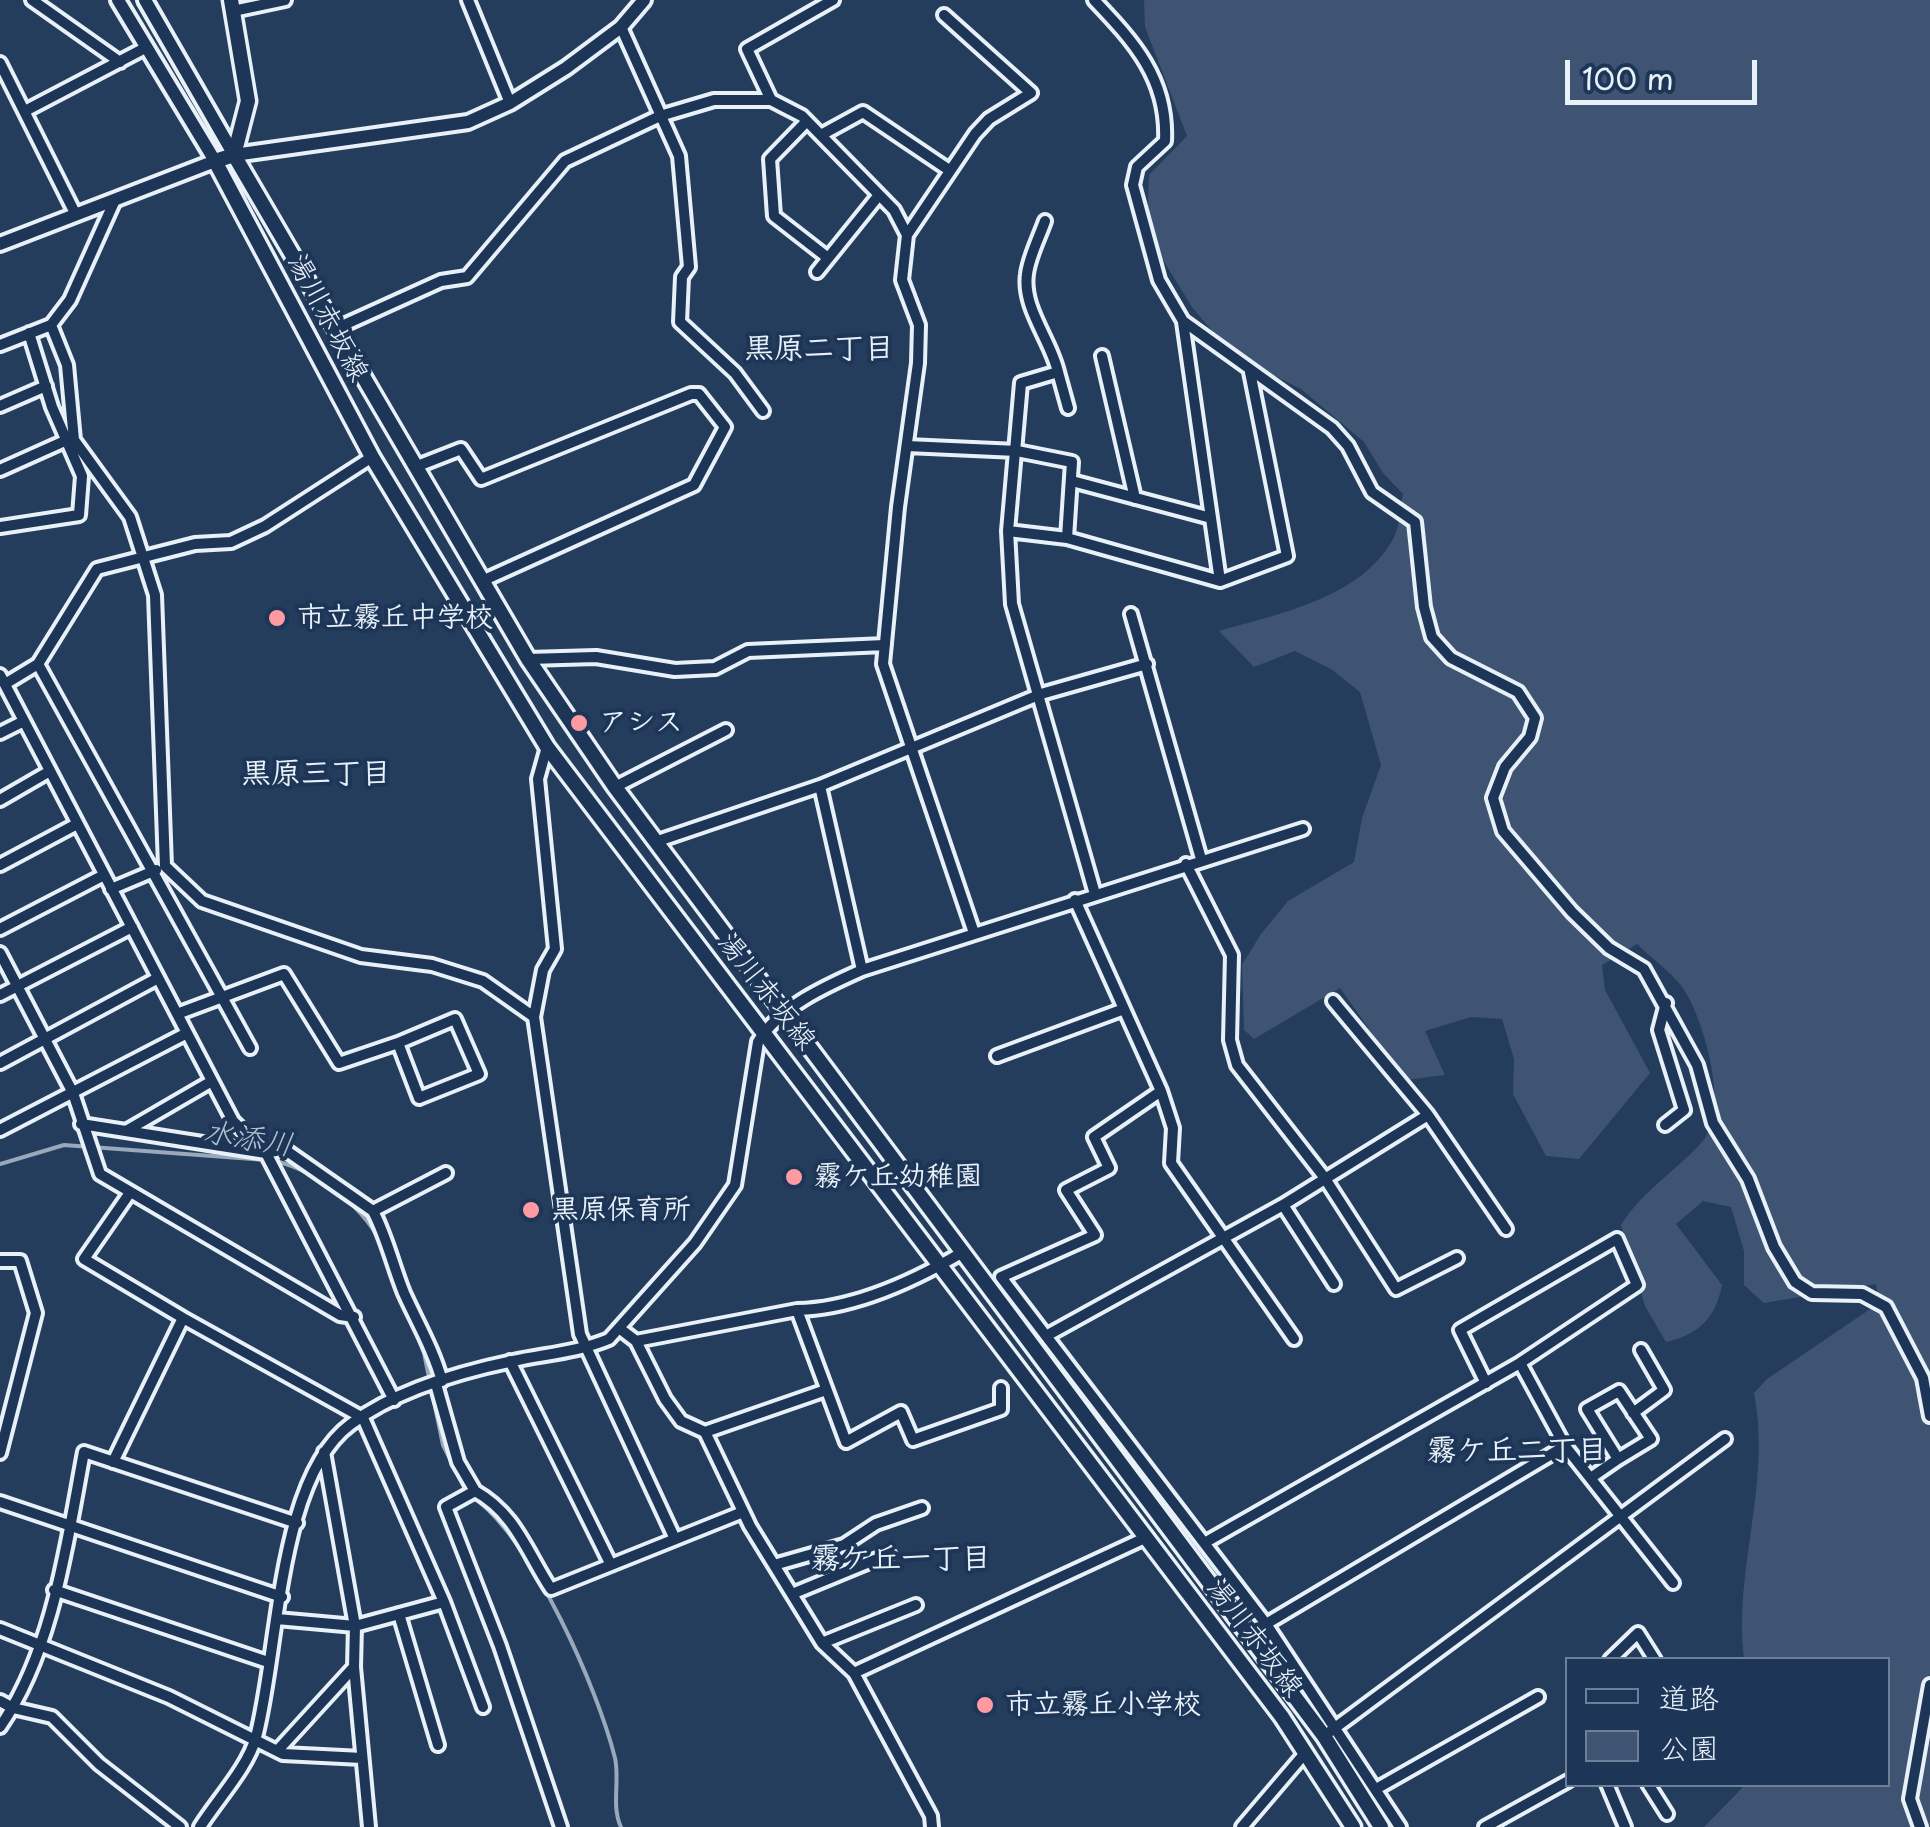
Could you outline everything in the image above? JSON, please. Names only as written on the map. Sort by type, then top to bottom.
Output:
[{"type":"main road","points":[[216,161],[234,156],[248,100],[232,6]]},
{"type":"main road","name":"湯川赤坂線","points":[[234,156],[528,659],[615,787],[1324,1736],[1381,1827]]},
{"type":"main road","name":"湯川赤坂線","points":[[216,161],[372,458],[547,747],[636,868],[766,1030],[1147,1537],[1306,1752],[1353,1827]]},
{"type":"street","points":[[32,0],[120,62]]},
{"type":"street","points":[[0,244],[216,161],[118,0]]},
{"type":"street","points":[[145,0],[234,156],[468,122],[510,103],[621,27],[644,0]]},
{"type":"street","points":[[232,6],[285,0]]},
{"type":"street","points":[[468,0],[510,103]]},
{"type":"street","points":[[771,100],[747,49],[833,0]]},
{"type":"street","points":[[1094,0],[1154,71],[1166,121],[1164,141],[1137,167],[1133,185],[1153,266],[1183,321],[1220,581]]},
{"type":"street","points":[[944,15],[1032,93],[989,119],[948,170],[907,235],[902,280],[919,325],[883,664],[974,933]]},
{"type":"street","points":[[621,27],[679,156],[688,268],[682,277],[680,322],[735,373],[763,410]]},
{"type":"street","points":[[25,111],[147,47]]},
{"type":"street","points":[[0,63],[75,213]]},
{"type":"street","points":[[335,329],[441,281],[467,277],[565,161],[660,116],[714,100],[771,100],[807,121],[894,210],[907,235]]},
{"type":"street","points":[[821,135],[863,112],[948,170]]},
{"type":"street","points":[[807,121],[770,159],[774,216],[828,258]]},
{"type":"street","points":[[817,272],[880,195]]},
{"type":"street","points":[[0,346],[50,325],[70,300],[115,200]]},
{"type":"street","points":[[1045,221],[1026,276],[1032,310],[1052,344],[1068,408]]},
{"type":"street","points":[[1183,321],[1332,428],[1348,446],[1372,492],[1415,522],[1424,607],[1432,637],[1451,658],[1518,692],[1536,718],[1530,737],[1506,767],[1493,798],[1502,830],[1572,912],[1609,948],[1644,969],[1666,1002],[1697,1065],[1713,1123],[1748,1179],[1774,1247],[1795,1282],[1812,1294],[1862,1294],[1886,1307],[1922,1378],[1930,1416]]},
{"type":"street","points":[[50,325],[68,364],[74,440],[130,517],[155,594],[165,866],[202,901],[361,956],[432,965],[483,981],[534,1017]]},
{"type":"street","points":[[0,527],[79,514],[82,476],[29,332]]},
{"type":"street","points":[[1102,356],[1135,498]]},
{"type":"street","points":[[1058,372],[1021,383],[1008,531],[1012,604],[1041,694],[1095,894]]},
{"type":"street","points":[[1008,531],[1067,538],[1220,581],[1286,556],[1250,372]]},
{"type":"street","points":[[0,406],[46,386]]},
{"type":"street","points":[[415,467],[461,449],[482,480],[691,394],[700,394],[725,427],[694,485],[482,581]]},
{"type":"street","points":[[0,470],[66,440]]},
{"type":"street","points":[[908,446],[1017,451],[1072,462],[1067,538]]},
{"type":"street","points":[[372,458],[265,526],[231,542],[195,544],[96,568],[38,664],[3,680],[233,1121],[266,1152],[394,1400]]},
{"type":"street","points":[[1072,481],[1211,518]]},
{"type":"street","points":[[1131,614],[1201,858]]},
{"type":"street","points":[[528,659],[562,655],[688,670],[716,668],[748,650],[885,645]]},
{"type":"street","points":[[38,664],[250,1048]]},
{"type":"street","points":[[655,842],[820,786],[1041,694],[1147,664]]},
{"type":"street","points":[[0,733],[24,720]]},
{"type":"street","points":[[615,787],[726,730]]},
{"type":"street","points":[[547,747],[538,778],[554,949],[543,970],[534,1017],[580,1334],[590,1347],[675,1539]]},
{"type":"street","points":[[0,800],[50,771]]},
{"type":"street","points":[[820,786],[862,970]]},
{"type":"street","points":[[0,865],[77,824]]},
{"type":"street","points":[[200,1827],[256,1740],[297,1523],[308,1478],[324,1451],[363,1418],[394,1400],[439,1382],[510,1362],[590,1347],[620,1328],[696,1243],[735,1185],[758,1042],[766,1030],[818,990],[862,970],[1201,858],[1303,829]]},
{"type":"street","points":[[1186,864],[1232,955],[1230,1040],[1237,1064],[1324,1177],[1396,1289],[1457,1258]]},
{"type":"street","points":[[111,889],[165,866]]},
{"type":"street","points":[[0,929],[104,875]]},
{"type":"street","points":[[1075,900],[1161,1091],[1173,1128],[1171,1163],[1294,1339]]},
{"type":"street","points":[[0,995],[132,926]]},
{"type":"street","points":[[0,953],[73,1093],[100,1174],[340,1315],[354,1317]]},
{"type":"street","points":[[177,1014],[284,974],[339,1063],[455,1019],[479,1074],[419,1098],[398,1043]]},
{"type":"street","points":[[0,1064],[158,978]]},
{"type":"street","points":[[1333,1001],[1428,1115],[1506,1229]]},
{"type":"street","points":[[1664,1125],[1684,1110],[1660,1030],[1666,1002]]},
{"type":"street","points":[[997,1056],[1124,1009]]},
{"type":"street","points":[[0,1130],[187,1034]]},
{"type":"street","points":[[125,1131],[212,1081]]},
{"type":"street","points":[[1161,1091],[1094,1137],[1108,1168],[1066,1190],[1094,1236],[1001,1277],[1266,1624],[1337,1726],[1400,1827]]},
{"type":"street","points":[[1046,1336],[1283,1206],[1428,1115]]},
{"type":"street","points":[[81,1124],[266,1152],[284,1150],[374,1211],[390,1244],[404,1292],[431,1342],[458,1462],[475,1491],[500,1505],[510,1518],[551,1589],[743,1512]]},
{"type":"street","points":[[374,1211],[446,1173]]},
{"type":"street","points":[[129,1194],[84,1259],[363,1418],[444,1602],[482,1708]]},
{"type":"street","points":[[1283,1206],[1334,1284]]},
{"type":"street","points":[[1206,1542],[1520,1363],[1638,1285],[1617,1239],[1460,1330],[1486,1382]]},
{"type":"street","points":[[636,1342],[797,1310],[823,1310],[898,1286],[963,1252]]},
{"type":"street","points":[[0,1261],[20,1260],[36,1313],[0,1454]]},
{"type":"street","points":[[797,1310],[846,1442],[901,1412],[912,1440],[1001,1409],[1002,1388]]},
{"type":"street","points":[[112,1462],[183,1318]]},
{"type":"street","points":[[620,1328],[636,1342],[681,1421],[705,1432],[743,1512],[822,1643],[854,1673],[931,1816],[932,1827]]},
{"type":"street","points":[[1633,1412],[1664,1390],[1641,1350]]},
{"type":"street","points":[[510,1362],[611,1565]]},
{"type":"street","points":[[1520,1363],[1565,1446],[1672,1583]]},
{"type":"street","points":[[705,1432],[826,1390]]},
{"type":"street","points":[[1592,1477],[1650,1440],[1620,1391],[1587,1409],[1618,1459]]},
{"type":"street","points":[[1324,1736],[1725,1439]]},
{"type":"street","points":[[1266,1624],[1565,1446]]},
{"type":"street","points":[[324,1451],[354,1626],[368,1827]]},
{"type":"street","points":[[0,1728],[13,1708],[37,1648],[70,1526],[84,1452],[297,1523]]},
{"type":"street","points":[[475,1491],[446,1507],[560,1827]]},
{"type":"street","points":[[0,1502],[282,1596]]},
{"type":"street","points":[[774,1565],[844,1545],[876,1524],[922,1508]]},
{"type":"street","points":[[854,1673],[1147,1537]]},
{"type":"street","points":[[792,1594],[889,1554]]},
{"type":"street","points":[[54,1590],[268,1662]]},
{"type":"street","points":[[277,1620],[354,1626],[444,1602]]},
{"type":"street","points":[[822,1643],[916,1605]]},
{"type":"street","points":[[399,1614],[438,1744]]},
{"type":"street","points":[[0,1630],[37,1648],[170,1696],[278,1750],[362,1758]]},
{"type":"street","points":[[1613,1657],[1638,1632],[1653,1657]]},
{"type":"street","points":[[278,1750],[354,1668]]},
{"type":"street","points":[[1920,1827],[1910,1799],[1930,1685]]},
{"type":"street","points":[[1376,1789],[1538,1697]]},
{"type":"street","points":[[0,1700],[13,1708],[52,1717],[99,1764],[180,1827]]},
{"type":"street","points":[[1242,1827],[1306,1752]]},
{"type":"street","points":[[1485,1827],[1565,1782]]},
{"type":"street","points":[[1608,1787],[1625,1827]]},
{"type":"street","points":[[1650,1787],[1668,1814]]},
{"type":"green space","points":[[1144,0],[1930,0],[1930,1827],[1704,1827],[1743,1787],[1890,1787],[1890,1657],[1744,1657],[1742,1626],[1758,1460],[1754,1393],[1767,1379],[1879,1303],[1876,1284],[1764,1303],[1744,1285],[1744,1251],[1731,1207],[1703,1201],[1676,1224],[1722,1285],[1719,1297],[1704,1323],[1666,1342],[1645,1306],[1621,1225],[1640,1201],[1702,1142],[1710,1128],[1714,1090],[1707,1046],[1693,1007],[1676,980],[1637,944],[1602,965],[1605,990],[1650,1073],[1579,1159],[1546,1156],[1513,1094],[1514,1059],[1502,1019],[1471,1017],[1425,1031],[1445,1075],[1405,1080],[1340,988],[1254,1039],[1244,1030],[1242,965],[1288,901],[1354,862],[1362,818],[1381,765],[1360,692],[1331,669],[1295,651],[1254,667],[1219,631],[1316,601],[1361,576],[1393,539],[1403,494],[1383,473],[1364,442],[1301,389],[1231,354],[1192,307],[1160,255],[1148,206],[1149,175],[1187,136],[1145,27]]},
{"type":"waterway","name":"水添川","points":[[0,1164],[64,1145],[266,1160]]},
{"type":"waterway","points":[[275,1161],[308,1173],[340,1194],[366,1220],[384,1250]]},
{"type":"waterway","name":"水添川","points":[[407,1310],[424,1353],[443,1445],[465,1489]]},
{"type":"waterway","name":"水添川","points":[[477,1500],[520,1549],[561,1619],[578,1657],[615,1758],[621,1827]]},
{"type":"place","name":"市立霧丘中学校","points":[[277,618]]},
{"type":"place","name":"アシス","points":[[579,723]]},
{"type":"place","name":"霧ケ丘幼稚園","points":[[794,1177]]},
{"type":"place","name":"黒原保育所","points":[[531,1210]]},
{"type":"place","name":"市立霧丘小学校","points":[[985,1705]]},
{"type":"district","name":"黒原二丁目","points":[[819,350]]},
{"type":"district","name":"黒原三丁目","points":[[316,775]]},
{"type":"district","name":"霧ケ丘二丁目","points":[[1517,1452]]},
{"type":"district","name":"霧ケ丘一丁目","points":[[901,1560]]}]
